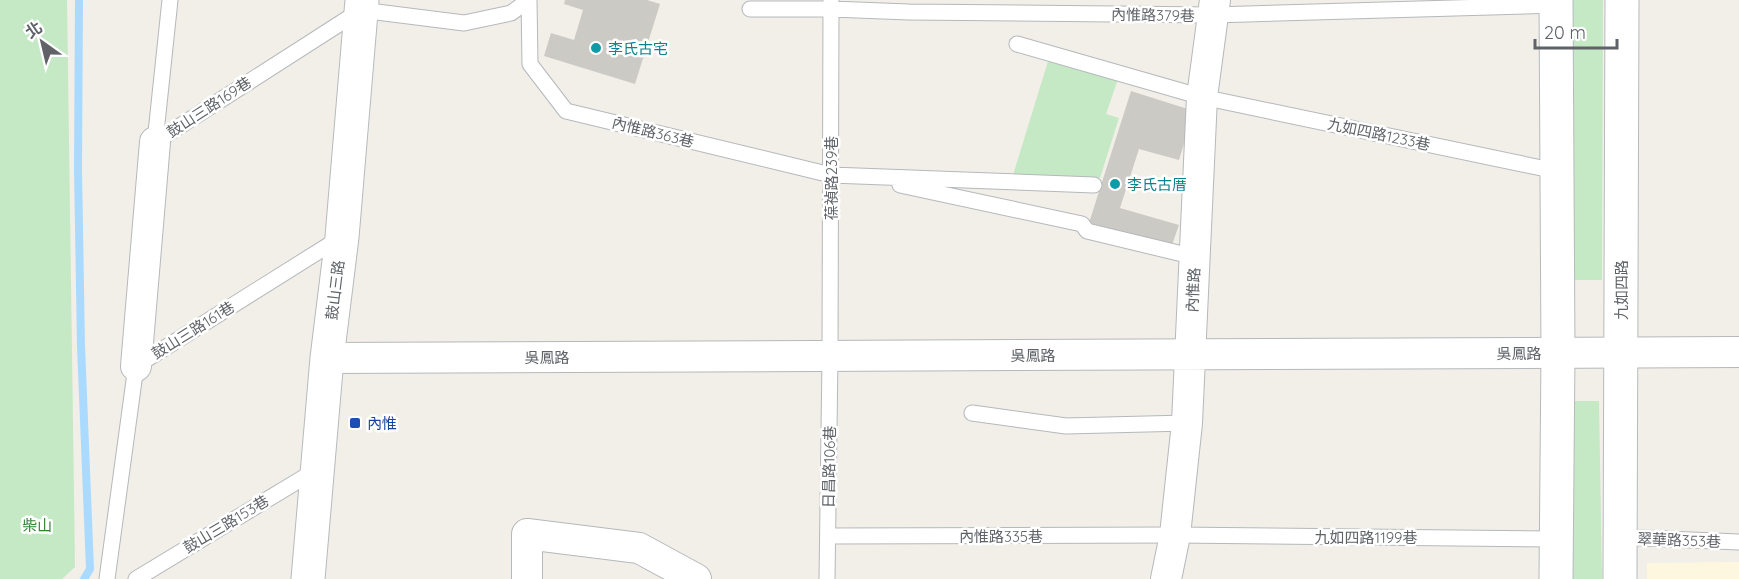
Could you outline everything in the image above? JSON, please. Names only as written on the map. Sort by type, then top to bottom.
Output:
[{"type":"street","name":"九如四路","points":[[1620,579],[1622,0]]},
{"type":"street","points":[[1556,2],[1557,579]]},
{"type":"street","name":"鼓山三路","points":[[308,579],[316,469],[342,237],[362,5]]},
{"type":"street","name":"內惟路","points":[[1166,579],[1175,536],[1187,423],[1202,97],[1214,8]]},
{"type":"street","name":"鼓山三路169巷","points":[[136,366],[155,142]]},
{"type":"street","name":"吳鳳路","points":[[327,358],[1739,352]]},
{"type":"street","points":[[527,579],[527,534],[639,548],[696,579]]},
{"type":"lane","points":[[155,142],[170,0]]},
{"type":"lane","points":[[362,5],[464,22],[511,13],[529,0]]},
{"type":"lane","name":"內惟路363巷","points":[[529,0],[530,64],[566,111],[831,175],[1094,186]]},
{"type":"lane","name":"內惟路379巷","points":[[750,9],[831,4],[909,12],[1556,2]]},
{"type":"lane","name":"葆禎路239巷","points":[[830,356],[831,4]]},
{"type":"lane","name":"鼓山三路169巷","points":[[155,142],[362,5]]},
{"type":"lane","points":[[1017,44],[1202,97]]},
{"type":"lane","name":"九如四路1233巷","points":[[1202,97],[1556,171]]},
{"type":"lane","name":"內惟路363巷","points":[[861,177],[1082,224],[1087,231],[1195,257]]},
{"type":"lane","points":[[994,206],[998,182]]},
{"type":"lane","name":"鼓山三路161巷","points":[[107,579],[136,366],[342,237]]},
{"type":"lane","name":"日昌路106巷","points":[[827,579],[830,356]]},
{"type":"lane","points":[[972,412],[1066,426],[1187,423]]},
{"type":"lane","name":"鼓山三路153巷","points":[[136,579],[316,469]]},
{"type":"lane","name":"內惟路335巷","points":[[828,536],[1175,536]]},
{"type":"lane","name":"九如四路1199巷","points":[[1175,536],[1557,539]]},
{"type":"lane","name":"翠華路353巷","points":[[1619,537],[1739,542]]},
{"type":"shaded area","points":[[1739,562],[1739,579],[1647,579],[1647,563]]},
{"type":"green space","name":"柴山","points":[[0,0],[67,0],[75,567],[62,579],[0,579]]},
{"type":"green space","points":[[1569,0],[1603,0],[1602,280],[1569,280]]},
{"type":"green space","points":[[1049,58],[1118,79],[1106,114],[1119,118],[1100,178],[1013,175]]},
{"type":"green space","points":[[1564,401],[1599,401],[1602,579],[1566,579]]},
{"type":"building","name":"李氏古宅","points":[[565,0],[647,0],[660,4],[635,84],[544,56],[551,33],[574,40],[583,10],[564,4]]},
{"type":"building","name":"李氏古厝","points":[[1131,91],[1194,111],[1179,160],[1139,149],[1120,208],[1179,225],[1172,245],[1089,223]]},
{"type":"waterway","points":[[79,0],[78,169],[81,346],[90,569],[84,579]]},
{"type":"place","name":"李氏古宅","points":[[596,48]]},
{"type":"place","name":"李氏古厝","points":[[1115,184]]},
{"type":"place","name":"內惟","points":[[355,423]]}]
